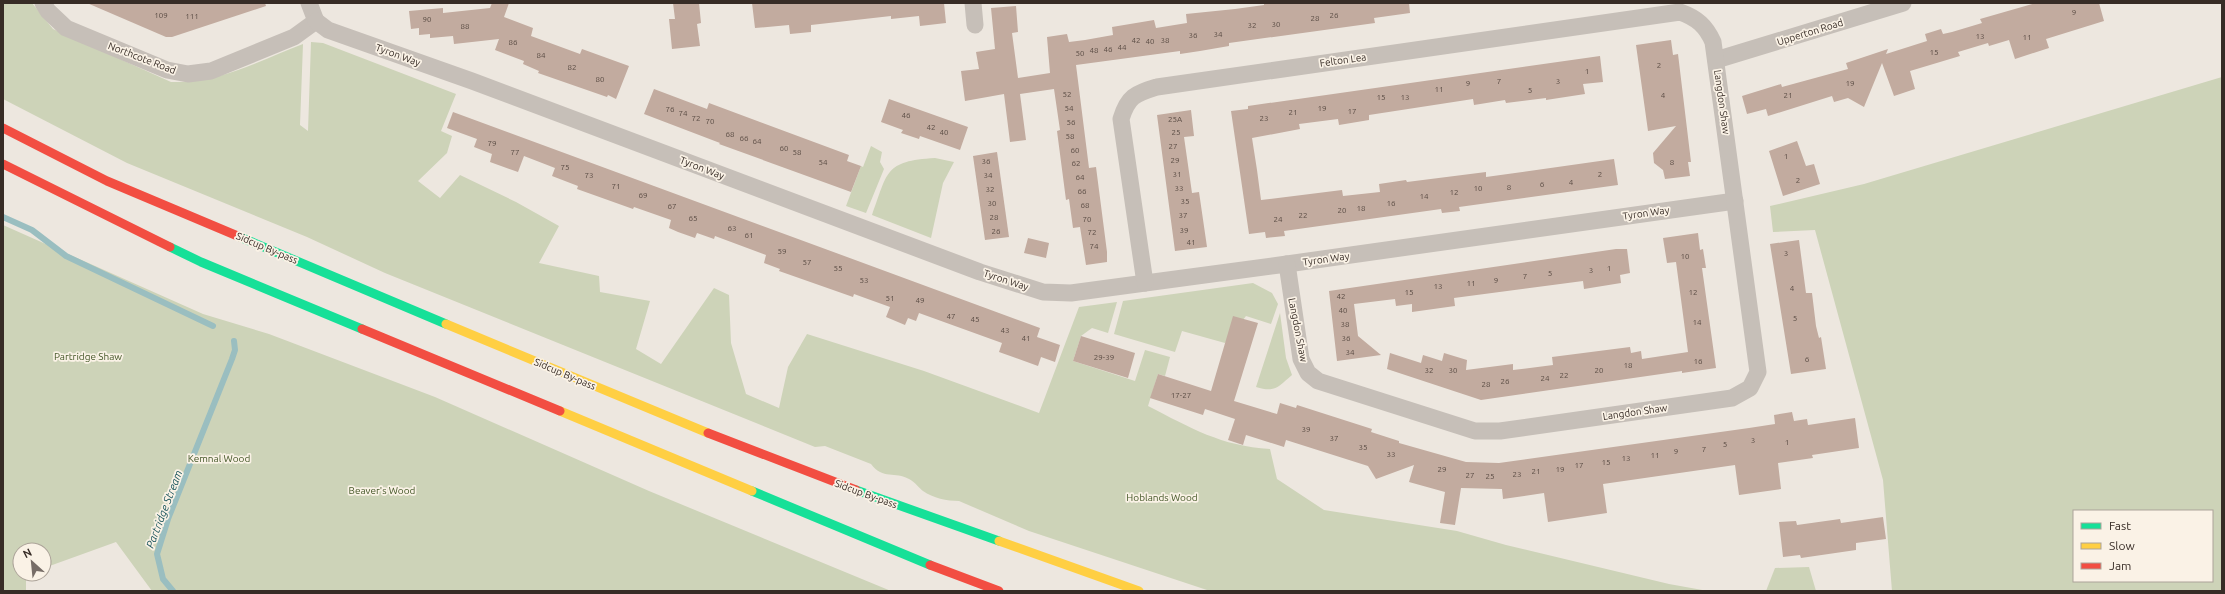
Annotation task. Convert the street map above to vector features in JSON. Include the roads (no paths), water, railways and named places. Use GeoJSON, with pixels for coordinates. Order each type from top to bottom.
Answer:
{"type":"FeatureCollection","features":[{"type":"Feature","properties":{"kind":"highway","name":"Sidcup By-pass"},"geometry":{"type":"LineString","coordinates":[[3,128],[107,181],[673,419],[812,474],[1139,591]]}},
{"type":"Feature","properties":{"kind":"highway"},"geometry":{"type":"LineString","coordinates":[[3,164],[201,262],[923,562],[999,591]]}},
{"type":"Feature","properties":{"kind":"street","name":"Northcote Road"},"geometry":{"type":"LineString","coordinates":[[43,3],[48,11],[66,28],[167,70],[188,74],[211,71],[294,37],[316,21]]}},
{"type":"Feature","properties":{"kind":"street"},"geometry":{"type":"LineString","coordinates":[[309,3],[316,21]]}},
{"type":"Feature","properties":{"kind":"street"},"geometry":{"type":"LineString","coordinates":[[973,3],[975,25]]}},
{"type":"Feature","properties":{"kind":"street","name":"Upperton Road"},"geometry":{"type":"LineString","coordinates":[[1716,60],[1903,3]]}},
{"type":"Feature","properties":{"kind":"street","name":"Felton Lea"},"geometry":{"type":"LineString","coordinates":[[1145,283],[1121,119],[1125,104],[1136,93],[1157,87],[1680,12],[1694,17],[1707,29],[1713,42],[1716,60]]}},
{"type":"Feature","properties":{"kind":"street","name":"Tyron Way"},"geometry":{"type":"LineString","coordinates":[[316,21],[328,30],[472,81],[932,255],[1043,292],[1071,293],[1735,201]]}},
{"type":"Feature","properties":{"kind":"street","name":"Langdon Shaw"},"geometry":{"type":"LineString","coordinates":[[1287,264],[1301,359],[1308,373],[1318,381],[1475,431],[1500,431],[1732,398],[1750,388],[1758,372],[1716,60]]}},
{"type":"Feature","properties":{"kind":"waterway","name":"Partridge Stream"},"geometry":{"type":"LineString","coordinates":[[3,217],[32,230],[66,256],[213,326]]}},
{"type":"Feature","properties":{"kind":"waterway","name":"Partridge Stream"},"geometry":{"type":"LineString","coordinates":[[173,591],[163,579],[157,554],[168,519],[232,359],[235,350],[234,341]]}},
{"type":"Feature","properties":{"kind":"park label","name":"Partridge Shaw"},"geometry":{"type":"Point","coordinates":[88,356]}},
{"type":"Feature","properties":{"kind":"park label","name":"Kemnal Wood"},"geometry":{"type":"Point","coordinates":[219,458]}},
{"type":"Feature","properties":{"kind":"park label","name":"Beaver's Wood"},"geometry":{"type":"Point","coordinates":[382,490]}},
{"type":"Feature","properties":{"kind":"park label","name":"Hoblands Wood"},"geometry":{"type":"Point","coordinates":[1162,497]}}]}
